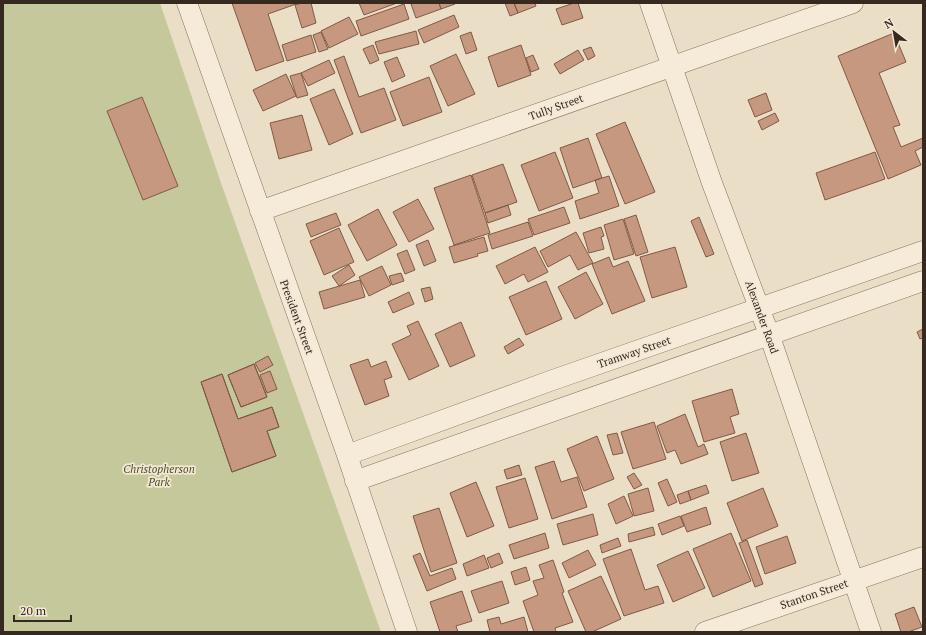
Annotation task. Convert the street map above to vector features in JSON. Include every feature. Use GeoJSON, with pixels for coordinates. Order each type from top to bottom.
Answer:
{"type":"FeatureCollection","features":[{"type":"Feature","properties":{"kind":"street","name":"President Street"},"geometry":{"type":"LineString","coordinates":[[186,3],[408,632]]}},
{"type":"Feature","properties":{"kind":"street","name":"Alexander Road"},"geometry":{"type":"LineString","coordinates":[[650,3],[712,183],[769,334],[871,632]]}},
{"type":"Feature","properties":{"kind":"street","name":"Tully Street"},"geometry":{"type":"LineString","coordinates":[[260,211],[853,3]]}},
{"type":"Feature","properties":{"kind":"street","name":"Tramway Street"},"geometry":{"type":"LineString","coordinates":[[346,455],[550,381],[923,251]]}},
{"type":"Feature","properties":{"kind":"street"},"geometry":{"type":"LineString","coordinates":[[355,481],[923,281]]}},
{"type":"Feature","properties":{"kind":"street"},"geometry":{"type":"LineString","coordinates":[[550,381],[559,408]]}},
{"type":"Feature","properties":{"kind":"street","name":"Stanton Street"},"geometry":{"type":"LineString","coordinates":[[705,632],[923,557]]}},
{"type":"Feature","properties":{"kind":"green space","name":"Christopherson Park"},"geometry":{"type":"Polygon","coordinates":[[[3,3],[160,3],[221,183],[381,632],[3,632],[3,3]]]}},
{"type":"Feature","properties":{"kind":"building"},"geometry":{"type":"Polygon","coordinates":[[[232,3],[299,3],[268,14],[284,61],[256,71],[232,3]]]}},
{"type":"Feature","properties":{"kind":"building"},"geometry":{"type":"Polygon","coordinates":[[[311,3],[316,23],[302,28],[295,5],[311,3]]]}},
{"type":"Feature","properties":{"kind":"building"},"geometry":{"type":"Polygon","coordinates":[[[359,3],[397,3],[364,15],[359,3]]]}},
{"type":"Feature","properties":{"kind":"building"},"geometry":{"type":"Polygon","coordinates":[[[439,3],[441,9],[416,18],[411,4],[439,3]]]}},
{"type":"Feature","properties":{"kind":"building"},"geometry":{"type":"Polygon","coordinates":[[[439,3],[455,3],[455,4],[441,9],[439,3]]]}},
{"type":"Feature","properties":{"kind":"building"},"geometry":{"type":"Polygon","coordinates":[[[505,3],[514,3],[518,13],[510,16],[505,3]]]}},
{"type":"Feature","properties":{"kind":"building"},"geometry":{"type":"Polygon","coordinates":[[[514,3],[535,3],[536,6],[518,13],[514,3]]]}},
{"type":"Feature","properties":{"kind":"building"},"geometry":{"type":"Polygon","coordinates":[[[578,3],[583,18],[562,25],[556,9],[578,3]]]}},
{"type":"Feature","properties":{"kind":"building"},"geometry":{"type":"Polygon","coordinates":[[[404,4],[409,19],[361,36],[356,21],[404,4]]]}},
{"type":"Feature","properties":{"kind":"building"},"geometry":{"type":"Polygon","coordinates":[[[454,15],[459,27],[424,43],[418,30],[454,15]]]}},
{"type":"Feature","properties":{"kind":"building"},"geometry":{"type":"Polygon","coordinates":[[[349,17],[358,34],[329,48],[321,31],[349,17]]]}},
{"type":"Feature","properties":{"kind":"building"},"geometry":{"type":"Polygon","coordinates":[[[416,31],[419,44],[379,54],[375,42],[416,31]]]}},
{"type":"Feature","properties":{"kind":"building"},"geometry":{"type":"Polygon","coordinates":[[[321,32],[328,49],[319,52],[313,35],[321,32]]]}},
{"type":"Feature","properties":{"kind":"building"},"geometry":{"type":"Polygon","coordinates":[[[471,32],[477,50],[466,54],[460,36],[471,32]]]}},
{"type":"Feature","properties":{"kind":"building"},"geometry":{"type":"Polygon","coordinates":[[[894,33],[906,62],[879,73],[900,125],[893,127],[901,147],[923,138],[923,147],[915,151],[921,165],[888,179],[838,56],[894,33]]]}},
{"type":"Feature","properties":{"kind":"building"},"geometry":{"type":"Polygon","coordinates":[[[311,35],[316,52],[287,61],[282,45],[311,35]]]}},
{"type":"Feature","properties":{"kind":"building"},"geometry":{"type":"Polygon","coordinates":[[[373,45],[379,60],[370,64],[363,49],[373,45]]]}},
{"type":"Feature","properties":{"kind":"building"},"geometry":{"type":"Polygon","coordinates":[[[521,45],[531,75],[498,87],[488,57],[521,45]]]}},
{"type":"Feature","properties":{"kind":"building"},"geometry":{"type":"Polygon","coordinates":[[[591,47],[595,56],[588,60],[583,50],[591,47]]]}},
{"type":"Feature","properties":{"kind":"building"},"geometry":{"type":"Polygon","coordinates":[[[578,50],[584,60],[560,74],[554,64],[578,50]]]}},
{"type":"Feature","properties":{"kind":"building"},"geometry":{"type":"Polygon","coordinates":[[[456,54],[475,94],[448,106],[430,66],[456,54]]]}},
{"type":"Feature","properties":{"kind":"building"},"geometry":{"type":"Polygon","coordinates":[[[533,55],[539,69],[531,72],[526,58],[533,55]]]}},
{"type":"Feature","properties":{"kind":"building"},"geometry":{"type":"Polygon","coordinates":[[[344,56],[359,97],[384,88],[396,120],[361,133],[334,60],[344,56]]]}},
{"type":"Feature","properties":{"kind":"building"},"geometry":{"type":"Polygon","coordinates":[[[397,57],[405,76],[392,82],[384,62],[397,57]]]}},
{"type":"Feature","properties":{"kind":"building"},"geometry":{"type":"Polygon","coordinates":[[[329,60],[335,73],[308,86],[301,73],[329,60]]]}},
{"type":"Feature","properties":{"kind":"building"},"geometry":{"type":"Polygon","coordinates":[[[301,73],[308,95],[297,98],[290,76],[301,73]]]}},
{"type":"Feature","properties":{"kind":"building"},"geometry":{"type":"Polygon","coordinates":[[[286,74],[296,96],[263,111],[253,90],[286,74]]]}},
{"type":"Feature","properties":{"kind":"building"},"geometry":{"type":"Polygon","coordinates":[[[429,77],[442,112],[403,126],[390,92],[429,77]]]}},
{"type":"Feature","properties":{"kind":"building"},"geometry":{"type":"Polygon","coordinates":[[[334,89],[353,134],[329,145],[310,99],[334,89]]]}},
{"type":"Feature","properties":{"kind":"building"},"geometry":{"type":"Polygon","coordinates":[[[766,93],[772,110],[755,117],[748,100],[766,93]]]}},
{"type":"Feature","properties":{"kind":"building"},"geometry":{"type":"Polygon","coordinates":[[[142,97],[178,186],[143,200],[107,111],[142,97]]]}},
{"type":"Feature","properties":{"kind":"building"},"geometry":{"type":"Polygon","coordinates":[[[775,113],[779,121],[762,130],[758,121],[775,113]]]}},
{"type":"Feature","properties":{"kind":"building"},"geometry":{"type":"Polygon","coordinates":[[[302,115],[312,150],[279,159],[270,123],[302,115]]]}},
{"type":"Feature","properties":{"kind":"building"},"geometry":{"type":"Polygon","coordinates":[[[625,122],[655,192],[625,204],[596,134],[625,122]]]}},
{"type":"Feature","properties":{"kind":"building"},"geometry":{"type":"Polygon","coordinates":[[[588,138],[602,178],[573,188],[560,148],[588,138]]]}},
{"type":"Feature","properties":{"kind":"building"},"geometry":{"type":"Polygon","coordinates":[[[555,152],[573,198],[539,211],[521,165],[555,152]]]}},
{"type":"Feature","properties":{"kind":"building"},"geometry":{"type":"Polygon","coordinates":[[[875,152],[885,179],[825,200],[816,173],[875,152]]]}},
{"type":"Feature","properties":{"kind":"building"},"geometry":{"type":"Polygon","coordinates":[[[503,164],[517,202],[485,213],[472,175],[503,164]]]}},
{"type":"Feature","properties":{"kind":"building"},"geometry":{"type":"Polygon","coordinates":[[[471,175],[490,233],[454,245],[434,188],[471,175]]]}},
{"type":"Feature","properties":{"kind":"building"},"geometry":{"type":"Polygon","coordinates":[[[609,176],[619,206],[580,219],[575,201],[599,193],[595,180],[609,176]]]}},
{"type":"Feature","properties":{"kind":"building"},"geometry":{"type":"Polygon","coordinates":[[[418,199],[434,229],[409,242],[393,212],[418,199]]]}},
{"type":"Feature","properties":{"kind":"building"},"geometry":{"type":"Polygon","coordinates":[[[508,205],[511,215],[488,223],[485,213],[508,205]]]}},
{"type":"Feature","properties":{"kind":"building"},"geometry":{"type":"Polygon","coordinates":[[[564,207],[570,223],[534,235],[528,219],[564,207]]]}},
{"type":"Feature","properties":{"kind":"building"},"geometry":{"type":"Polygon","coordinates":[[[378,209],[397,245],[367,261],[348,225],[378,209]]]}},
{"type":"Feature","properties":{"kind":"building"},"geometry":{"type":"Polygon","coordinates":[[[336,213],[341,225],[311,237],[306,224],[336,213]]]}},
{"type":"Feature","properties":{"kind":"building"},"geometry":{"type":"Polygon","coordinates":[[[636,215],[648,252],[636,256],[624,219],[636,215]]]}},
{"type":"Feature","properties":{"kind":"building"},"geometry":{"type":"Polygon","coordinates":[[[699,217],[714,254],[706,257],[691,221],[699,217]]]}},
{"type":"Feature","properties":{"kind":"building"},"geometry":{"type":"Polygon","coordinates":[[[623,219],[634,254],[614,260],[604,225],[623,219]]]}},
{"type":"Feature","properties":{"kind":"building"},"geometry":{"type":"Polygon","coordinates":[[[528,222],[533,236],[492,249],[488,235],[528,222]]]}},
{"type":"Feature","properties":{"kind":"building"},"geometry":{"type":"Polygon","coordinates":[[[601,227],[604,236],[601,237],[604,249],[589,253],[583,233],[601,227]]]}},
{"type":"Feature","properties":{"kind":"building"},"geometry":{"type":"Polygon","coordinates":[[[339,228],[354,262],[324,275],[310,241],[339,228]]]}},
{"type":"Feature","properties":{"kind":"building"},"geometry":{"type":"Polygon","coordinates":[[[576,232],[593,263],[578,270],[570,255],[548,267],[540,251],[576,232]]]}},
{"type":"Feature","properties":{"kind":"building"},"geometry":{"type":"Polygon","coordinates":[[[484,237],[488,251],[477,254],[478,256],[454,263],[449,247],[484,237]]]}},
{"type":"Feature","properties":{"kind":"building"},"geometry":{"type":"Polygon","coordinates":[[[428,240],[436,261],[424,266],[416,245],[428,240]]]}},
{"type":"Feature","properties":{"kind":"building"},"geometry":{"type":"Polygon","coordinates":[[[535,247],[548,272],[528,282],[524,274],[505,284],[496,266],[535,247]]]}},
{"type":"Feature","properties":{"kind":"building"},"geometry":{"type":"Polygon","coordinates":[[[675,247],[687,287],[652,298],[640,257],[675,247]]]}},
{"type":"Feature","properties":{"kind":"building"},"geometry":{"type":"Polygon","coordinates":[[[407,250],[415,270],[405,274],[397,254],[407,250]]]}},
{"type":"Feature","properties":{"kind":"building"},"geometry":{"type":"Polygon","coordinates":[[[609,257],[613,267],[628,261],[645,301],[612,314],[592,264],[609,257]]]}},
{"type":"Feature","properties":{"kind":"building"},"geometry":{"type":"Polygon","coordinates":[[[349,265],[355,275],[339,286],[332,276],[349,265]]]}},
{"type":"Feature","properties":{"kind":"building"},"geometry":{"type":"Polygon","coordinates":[[[382,266],[391,285],[369,296],[359,277],[382,266]]]}},
{"type":"Feature","properties":{"kind":"building"},"geometry":{"type":"Polygon","coordinates":[[[586,272],[603,304],[575,319],[558,287],[586,272]]]}},
{"type":"Feature","properties":{"kind":"building"},"geometry":{"type":"Polygon","coordinates":[[[401,273],[404,281],[392,285],[389,276],[401,273]]]}},
{"type":"Feature","properties":{"kind":"building"},"geometry":{"type":"Polygon","coordinates":[[[360,280],[365,297],[324,309],[319,292],[360,280]]]}},
{"type":"Feature","properties":{"kind":"building"},"geometry":{"type":"Polygon","coordinates":[[[546,281],[562,319],[526,335],[509,297],[546,281]]]}},
{"type":"Feature","properties":{"kind":"building"},"geometry":{"type":"Polygon","coordinates":[[[430,287],[433,299],[425,302],[421,289],[430,287]]]}},
{"type":"Feature","properties":{"kind":"building"},"geometry":{"type":"Polygon","coordinates":[[[409,292],[414,304],[393,313],[388,302],[409,292]]]}},
{"type":"Feature","properties":{"kind":"building"},"geometry":{"type":"Polygon","coordinates":[[[418,321],[439,366],[409,380],[392,344],[411,335],[407,326],[418,321]]]}},
{"type":"Feature","properties":{"kind":"building"},"geometry":{"type":"Polygon","coordinates":[[[461,322],[475,356],[450,367],[435,334],[461,322]]]}},
{"type":"Feature","properties":{"kind":"building"},"geometry":{"type":"Polygon","coordinates":[[[923,329],[923,338],[920,339],[917,332],[923,329]]]}},
{"type":"Feature","properties":{"kind":"building"},"geometry":{"type":"Polygon","coordinates":[[[519,338],[524,345],[508,354],[504,347],[519,338]]]}},
{"type":"Feature","properties":{"kind":"building"},"geometry":{"type":"Polygon","coordinates":[[[268,356],[273,365],[260,372],[255,363],[268,356]]]}},
{"type":"Feature","properties":{"kind":"building"},"geometry":{"type":"Polygon","coordinates":[[[368,359],[371,367],[386,361],[392,377],[384,380],[389,396],[365,405],[350,365],[368,359]]]}},
{"type":"Feature","properties":{"kind":"building"},"geometry":{"type":"Polygon","coordinates":[[[254,364],[267,397],[241,407],[228,375],[254,364]]]}},
{"type":"Feature","properties":{"kind":"building"},"geometry":{"type":"Polygon","coordinates":[[[254,364],[267,397],[241,407],[228,375],[254,364]]]}},
{"type":"Feature","properties":{"kind":"building"},"geometry":{"type":"Polygon","coordinates":[[[270,371],[277,389],[267,393],[260,375],[270,371]]]}},
{"type":"Feature","properties":{"kind":"building"},"geometry":{"type":"Polygon","coordinates":[[[222,374],[238,419],[272,407],[279,427],[267,431],[276,456],[232,472],[201,382],[222,374]]]}},
{"type":"Feature","properties":{"kind":"building"},"geometry":{"type":"Polygon","coordinates":[[[222,374],[238,419],[272,407],[279,427],[267,431],[276,456],[232,472],[201,382],[222,374]]]}},
{"type":"Feature","properties":{"kind":"building"},"geometry":{"type":"Polygon","coordinates":[[[732,389],[739,414],[730,417],[735,433],[704,442],[692,401],[732,389]]]}},
{"type":"Feature","properties":{"kind":"building"},"geometry":{"type":"Polygon","coordinates":[[[685,414],[698,447],[704,444],[708,454],[681,464],[675,450],[667,453],[657,426],[685,414]]]}},
{"type":"Feature","properties":{"kind":"building"},"geometry":{"type":"Polygon","coordinates":[[[654,422],[666,459],[633,469],[621,432],[654,422]]]}},
{"type":"Feature","properties":{"kind":"building"},"geometry":{"type":"Polygon","coordinates":[[[617,433],[623,453],[613,455],[607,435],[617,433]]]}},
{"type":"Feature","properties":{"kind":"building"},"geometry":{"type":"Polygon","coordinates":[[[746,433],[759,473],[732,481],[720,442],[746,433]]]}},
{"type":"Feature","properties":{"kind":"building"},"geometry":{"type":"Polygon","coordinates":[[[597,436],[614,479],[584,491],[567,449],[597,436]]]}},
{"type":"Feature","properties":{"kind":"building"},"geometry":{"type":"Polygon","coordinates":[[[554,461],[561,482],[577,477],[587,507],[552,519],[535,467],[554,461]]]}},
{"type":"Feature","properties":{"kind":"building"},"geometry":{"type":"Polygon","coordinates":[[[519,465],[522,475],[507,479],[504,470],[519,465]]]}},
{"type":"Feature","properties":{"kind":"building"},"geometry":{"type":"Polygon","coordinates":[[[634,473],[642,485],[634,489],[627,477],[634,473]]]}},
{"type":"Feature","properties":{"kind":"building"},"geometry":{"type":"Polygon","coordinates":[[[525,478],[538,519],[509,528],[496,487],[525,478]]]}},
{"type":"Feature","properties":{"kind":"building"},"geometry":{"type":"Polygon","coordinates":[[[667,479],[677,502],[668,506],[658,483],[667,479]]]}},
{"type":"Feature","properties":{"kind":"building"},"geometry":{"type":"Polygon","coordinates":[[[476,482],[494,526],[467,537],[450,493],[476,482]]]}},
{"type":"Feature","properties":{"kind":"building"},"geometry":{"type":"Polygon","coordinates":[[[706,485],[709,493],[691,500],[688,491],[706,485]]]}},
{"type":"Feature","properties":{"kind":"building"},"geometry":{"type":"Polygon","coordinates":[[[648,488],[654,511],[634,516],[628,494],[648,488]]]}},
{"type":"Feature","properties":{"kind":"building"},"geometry":{"type":"Polygon","coordinates":[[[763,488],[778,526],[742,541],[727,503],[763,488]]]}},
{"type":"Feature","properties":{"kind":"building"},"geometry":{"type":"Polygon","coordinates":[[[688,491],[691,500],[680,504],[677,495],[688,491]]]}},
{"type":"Feature","properties":{"kind":"building"},"geometry":{"type":"Polygon","coordinates":[[[624,496],[633,516],[616,524],[608,504],[624,496]]]}},
{"type":"Feature","properties":{"kind":"building"},"geometry":{"type":"Polygon","coordinates":[[[706,507],[711,524],[687,532],[681,516],[706,507]]]}},
{"type":"Feature","properties":{"kind":"building"},"geometry":{"type":"Polygon","coordinates":[[[439,508],[457,563],[431,572],[413,516],[439,508]]]}},
{"type":"Feature","properties":{"kind":"building"},"geometry":{"type":"Polygon","coordinates":[[[593,514],[598,535],[563,545],[557,524],[593,514]]]}},
{"type":"Feature","properties":{"kind":"building"},"geometry":{"type":"Polygon","coordinates":[[[680,516],[684,526],[662,535],[658,524],[680,516]]]}},
{"type":"Feature","properties":{"kind":"building"},"geometry":{"type":"Polygon","coordinates":[[[653,527],[655,535],[629,542],[628,534],[653,527]]]}},
{"type":"Feature","properties":{"kind":"building"},"geometry":{"type":"Polygon","coordinates":[[[545,533],[549,548],[514,559],[509,545],[545,533]]]}},
{"type":"Feature","properties":{"kind":"building"},"geometry":{"type":"Polygon","coordinates":[[[731,533],[751,581],[713,597],[693,549],[731,533]]]}},
{"type":"Feature","properties":{"kind":"building"},"geometry":{"type":"Polygon","coordinates":[[[787,536],[796,563],[765,574],[756,547],[787,536]]]}},
{"type":"Feature","properties":{"kind":"building"},"geometry":{"type":"Polygon","coordinates":[[[618,538],[621,546],[602,553],[600,545],[618,538]]]}},
{"type":"Feature","properties":{"kind":"building"},"geometry":{"type":"Polygon","coordinates":[[[747,540],[763,584],[755,587],[739,543],[747,540]]]}},
{"type":"Feature","properties":{"kind":"building"},"geometry":{"type":"Polygon","coordinates":[[[631,549],[645,590],[658,586],[664,603],[624,616],[603,559],[631,549]]]}},
{"type":"Feature","properties":{"kind":"building"},"geometry":{"type":"Polygon","coordinates":[[[588,550],[596,565],[569,578],[562,563],[588,550]]]}},
{"type":"Feature","properties":{"kind":"building"},"geometry":{"type":"Polygon","coordinates":[[[688,551],[705,588],[673,602],[657,565],[688,551]]]}},
{"type":"Feature","properties":{"kind":"building"},"geometry":{"type":"Polygon","coordinates":[[[420,553],[430,576],[452,568],[456,579],[427,591],[413,556],[420,553]]]}},
{"type":"Feature","properties":{"kind":"building"},"geometry":{"type":"Polygon","coordinates":[[[499,553],[503,563],[491,568],[487,558],[499,553]]]}},
{"type":"Feature","properties":{"kind":"building"},"geometry":{"type":"Polygon","coordinates":[[[484,555],[489,568],[467,576],[463,564],[484,555]]]}},
{"type":"Feature","properties":{"kind":"building"},"geometry":{"type":"Polygon","coordinates":[[[553,560],[564,592],[562,593],[573,622],[555,628],[556,632],[534,632],[523,601],[538,595],[533,581],[544,578],[539,565],[553,560]]]}},
{"type":"Feature","properties":{"kind":"building"},"geometry":{"type":"Polygon","coordinates":[[[526,567],[530,580],[515,585],[511,572],[526,567]]]}},
{"type":"Feature","properties":{"kind":"building"},"geometry":{"type":"Polygon","coordinates":[[[601,576],[621,619],[592,632],[586,632],[568,591],[601,576]]]}},
{"type":"Feature","properties":{"kind":"building"},"geometry":{"type":"Polygon","coordinates":[[[502,581],[509,603],[479,613],[471,591],[502,581]]]}},
{"type":"Feature","properties":{"kind":"building"},"geometry":{"type":"Polygon","coordinates":[[[462,591],[472,621],[456,626],[458,632],[440,632],[430,602],[462,591]]]}},
{"type":"Feature","properties":{"kind":"building"},"geometry":{"type":"Polygon","coordinates":[[[914,607],[922,627],[908,632],[901,632],[895,614],[914,607]]]}},
{"type":"Feature","properties":{"kind":"building"},"geometry":{"type":"Polygon","coordinates":[[[499,617],[501,624],[524,617],[528,632],[490,632],[487,620],[499,617]]]}}]}
